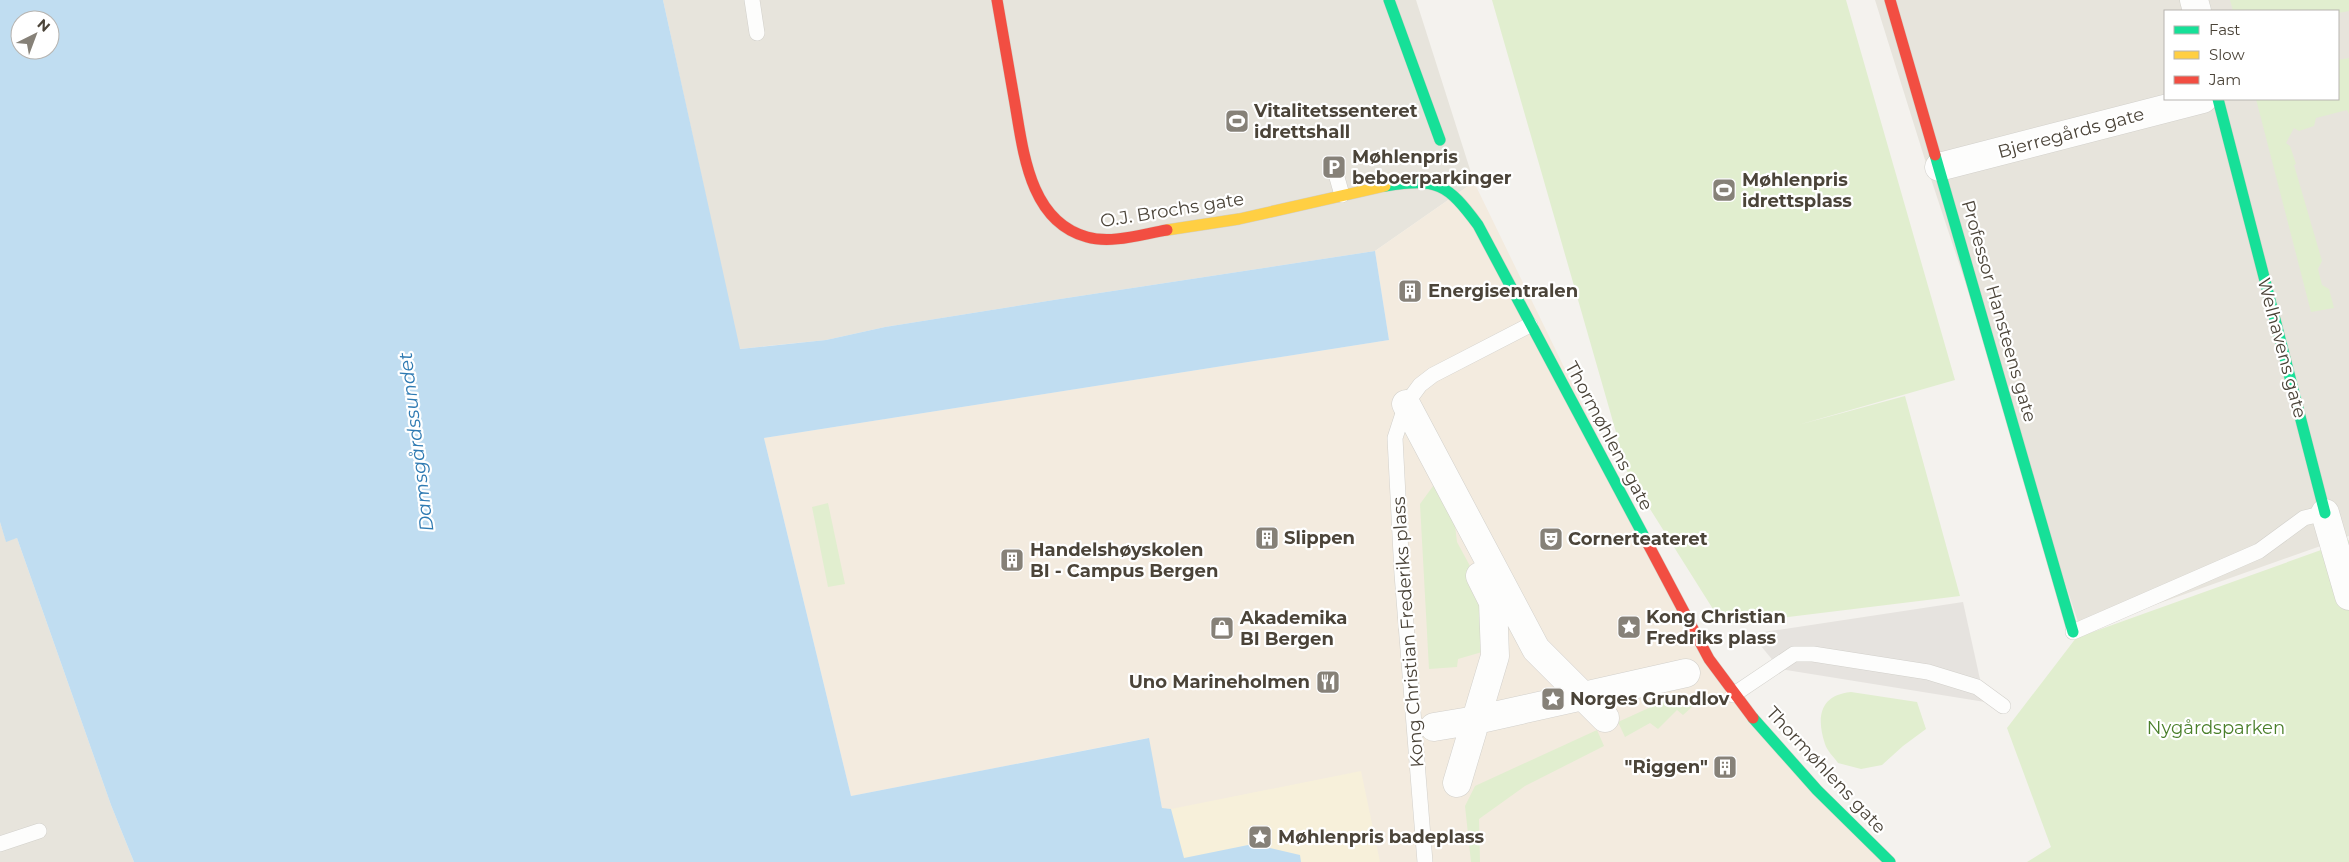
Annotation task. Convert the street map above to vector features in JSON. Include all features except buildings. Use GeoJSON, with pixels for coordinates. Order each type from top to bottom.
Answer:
{"type":"FeatureCollection","features":[{"type":"Feature","properties":{"kind":"main road","name":"O.J. Brochs gate"},"geometry":{"type":"LineString","coordinates":[[996,0],[1026,165],[1035,190],[1047,210],[1072,234],[1089,239],[1106,240],[1239,219],[1342,195],[1410,182],[1426,182],[1437,185]]}},
{"type":"Feature","properties":{"kind":"main road"},"geometry":{"type":"LineString","coordinates":[[1388,0],[1440,140]]}},
{"type":"Feature","properties":{"kind":"main road","name":"Professor Hansteens gate"},"geometry":{"type":"LineString","coordinates":[[1890,0],[2073,632]]}},
{"type":"Feature","properties":{"kind":"main road","name":"Welhavens gate"},"geometry":{"type":"LineString","coordinates":[[2218,100],[2325,513]]}},
{"type":"Feature","properties":{"kind":"main road","name":"Thormøhlens gate"},"geometry":{"type":"LineString","coordinates":[[1437,185],[1459,199],[1478,225],[1709,659],[1733,695],[1831,806],[1890,862]]}},
{"type":"Feature","properties":{"kind":"street","name":"Bjerregårds gate"},"geometry":{"type":"LineString","coordinates":[[1939,167],[2199,100]]}},
{"type":"Feature","properties":{"kind":"street"},"geometry":{"type":"LineString","coordinates":[[1406,404],[1536,649],[1606,718]]}},
{"type":"Feature","properties":{"kind":"street","name":"Welhavens gate"},"geometry":{"type":"LineString","coordinates":[[2325,513],[2349,596]]}},
{"type":"Feature","properties":{"kind":"street"},"geometry":{"type":"LineString","coordinates":[[1457,783],[1495,656],[1493,602],[1462,542],[1464,514]]}},
{"type":"Feature","properties":{"kind":"street","name":"Kong Christian Frederiks plass"},"geometry":{"type":"LineString","coordinates":[[1434,727],[1476,720],[1686,673]]}},
{"type":"Feature","properties":{"kind":"lane"},"geometry":{"type":"LineString","coordinates":[[752,0],[757,33]]}},
{"type":"Feature","properties":{"kind":"lane"},"geometry":{"type":"LineString","coordinates":[[1334,167],[1342,195]]}},
{"type":"Feature","properties":{"kind":"lane","name":"Kong Christian Frederiks plass"},"geometry":{"type":"LineString","coordinates":[[1425,862],[1402,574],[1395,438],[1406,404],[1420,385],[1434,375],[1530,325]]}},
{"type":"Feature","properties":{"kind":"lane"},"geometry":{"type":"LineString","coordinates":[[2073,632],[2259,552],[2304,518],[2325,513]]}},
{"type":"Feature","properties":{"kind":"lane"},"geometry":{"type":"LineString","coordinates":[[1733,695],[1794,654],[1813,654],[1928,672],[1977,687],[2003,706]]}},
{"type":"Feature","properties":{"kind":"lane"},"geometry":{"type":"LineString","coordinates":[[0,844],[40,831]]}},
{"type":"Feature","properties":{"kind":"shaded area"},"geometry":{"type":"Polygon","coordinates":[[[663,0],[1416,0],[1474,182],[1375,251],[885,327],[826,340],[739,349],[663,0]]]}},
{"type":"Feature","properties":{"kind":"shaded area"},"geometry":{"type":"Polygon","coordinates":[[[1875,0],[2349,0],[2349,536],[2081,631],[1931,179],[1875,0]]]}},
{"type":"Feature","properties":{"kind":"shaded area"},"geometry":{"type":"Polygon","coordinates":[[[1474,182],[1702,651],[1885,862],[1301,862],[1162,808],[1148,738],[851,796],[764,438],[1389,340],[1375,251],[1474,182]]]}},
{"type":"Feature","properties":{"kind":"shaded area"},"geometry":{"type":"Polygon","coordinates":[[[0,522],[6,541],[17,538],[111,805],[134,862],[0,862],[0,522]]]}},
{"type":"Feature","properties":{"kind":"shaded area"},"geometry":{"type":"Polygon","coordinates":[[[1963,602],[1985,702],[1780,669],[1751,634],[1963,602]]]}},
{"type":"Feature","properties":{"kind":"green space","name":"Møhlenpris idrettsplass"},"geometry":{"type":"Polygon","coordinates":[[[1492,0],[1846,0],[1955,380],[1798,425],[1905,396],[1960,596],[1723,625],[1628,474],[1492,0]]]}},
{"type":"Feature","properties":{"kind":"green space"},"geometry":{"type":"Polygon","coordinates":[[[2230,0],[2349,0],[2349,11],[2339,13],[2339,10],[2233,10],[2230,0]]]}},
{"type":"Feature","properties":{"kind":"green space"},"geometry":{"type":"Polygon","coordinates":[[[2349,58],[2349,114],[2347,110],[2316,118],[2314,126],[2299,131],[2294,128],[2286,143],[2290,146],[2296,164],[2294,165],[2322,261],[2318,269],[2322,285],[2329,289],[2334,308],[2311,312],[2256,100],[2339,100],[2339,60],[2349,58]]]}},
{"type":"Feature","properties":{"kind":"green space"},"geometry":{"type":"Polygon","coordinates":[[[1436,482],[1454,517],[1457,542],[1484,592],[1489,650],[1458,659],[1457,667],[1429,669],[1420,504],[1436,482]]]}},
{"type":"Feature","properties":{"kind":"green space"},"geometry":{"type":"Polygon","coordinates":[[[828,503],[845,584],[828,587],[812,507],[828,503]]]}},
{"type":"Feature","properties":{"kind":"green space","name":"Nygårdsparken"},"geometry":{"type":"Polygon","coordinates":[[[2349,540],[2349,862],[2027,862],[2051,847],[2007,728],[2076,638],[2349,540]]]}},
{"type":"Feature","properties":{"kind":"green space"},"geometry":{"type":"Polygon","coordinates":[[[1851,692],[1917,702],[1926,729],[1882,765],[1861,769],[1838,763],[1825,744],[1822,734],[1821,716],[1827,703],[1833,698],[1851,692]]]}},
{"type":"Feature","properties":{"kind":"green space"},"geometry":{"type":"Polygon","coordinates":[[[1675,696],[1693,706],[1683,715],[1677,710],[1658,729],[1650,723],[1625,737],[1618,722],[1675,696]]]}},
{"type":"Feature","properties":{"kind":"green space"},"geometry":{"type":"Polygon","coordinates":[[[1597,730],[1604,746],[1525,786],[1479,819],[1480,862],[1471,862],[1465,806],[1475,786],[1597,730]]]}},
{"type":"Feature","properties":{"kind":"sand","name":"Møhlenpris badeplass"},"geometry":{"type":"Polygon","coordinates":[[[1361,771],[1380,862],[1150,862],[1162,808],[1171,809],[1361,771]]]}},
{"type":"Feature","properties":{"kind":"water","name":"Damsgårdssundet"},"geometry":{"type":"Polygon","coordinates":[[[0,0],[663,0],[740,349],[826,340],[885,327],[1375,251],[1389,340],[764,438],[851,796],[1149,738],[1162,808],[1171,809],[1184,858],[1253,844],[1300,855],[1301,862],[134,862],[111,805],[17,538],[6,542],[0,522],[0,0]]]}},
{"type":"Feature","properties":{"kind":"traffic: fast"},"geometry":{"type":"LineString","coordinates":[[1389,0],[1440,140]]}},
{"type":"Feature","properties":{"kind":"traffic: fast"},"geometry":{"type":"LineString","coordinates":[[2218,100],[2325,513]]}},
{"type":"Feature","properties":{"kind":"traffic: fast"},"geometry":{"type":"LineString","coordinates":[[1935,155],[2073,632]]}},
{"type":"Feature","properties":{"kind":"traffic: fast"},"geometry":{"type":"LineString","coordinates":[[1385,186],[1417,183],[1439,187],[1449,192],[1458,200],[1478,225],[1648,544]]}},
{"type":"Feature","properties":{"kind":"traffic: fast"},"geometry":{"type":"LineString","coordinates":[[1753,718],[1817,790],[1890,862]]}},
{"type":"Feature","properties":{"kind":"traffic: slow"},"geometry":{"type":"LineString","coordinates":[[1167,230],[1239,219],[1385,186]]}},
{"type":"Feature","properties":{"kind":"traffic: jam"},"geometry":{"type":"LineString","coordinates":[[997,0],[1025,160],[1040,199],[1052,216],[1067,228],[1087,237],[1097,239],[1127,238],[1167,230]]}},
{"type":"Feature","properties":{"kind":"traffic: jam"},"geometry":{"type":"LineString","coordinates":[[1890,0],[1935,155]]}},
{"type":"Feature","properties":{"kind":"traffic: jam"},"geometry":{"type":"LineString","coordinates":[[1648,544],[1709,659],[1753,718]]}},
{"type":"Feature","properties":{"kind":"place","name":"Vitalitetssenteret idrettshall"},"geometry":{"type":"Point","coordinates":[1237,121]}},
{"type":"Feature","properties":{"kind":"place","name":"Møhlenpris beboerparkinger"},"geometry":{"type":"Point","coordinates":[1334,167]}},
{"type":"Feature","properties":{"kind":"place","name":"Møhlenpris idrettsplass"},"geometry":{"type":"Point","coordinates":[1724,190]}},
{"type":"Feature","properties":{"kind":"place","name":"Energisentralen"},"geometry":{"type":"Point","coordinates":[1410,291]}},
{"type":"Feature","properties":{"kind":"place","name":"Slippen"},"geometry":{"type":"Point","coordinates":[1267,538]}},
{"type":"Feature","properties":{"kind":"place","name":"Cornerteateret"},"geometry":{"type":"Point","coordinates":[1551,539]}},
{"type":"Feature","properties":{"kind":"place","name":"Handelshøyskolen BI - Campus Bergen"},"geometry":{"type":"Point","coordinates":[1012,560]}},
{"type":"Feature","properties":{"kind":"place","name":"Kong Christian Fredriks plass"},"geometry":{"type":"Point","coordinates":[1629,627]}},
{"type":"Feature","properties":{"kind":"place","name":"Akademika BI Bergen"},"geometry":{"type":"Point","coordinates":[1222,628]}},
{"type":"Feature","properties":{"kind":"place","name":"Uno Marineholmen"},"geometry":{"type":"Point","coordinates":[1328,682]}},
{"type":"Feature","properties":{"kind":"place","name":"Norges Grundlov"},"geometry":{"type":"Point","coordinates":[1553,699]}},
{"type":"Feature","properties":{"kind":"place","name":"\"Riggen\""},"geometry":{"type":"Point","coordinates":[1725,767]}},
{"type":"Feature","properties":{"kind":"place","name":"Møhlenpris badeplass"},"geometry":{"type":"Point","coordinates":[1260,837]}}]}
